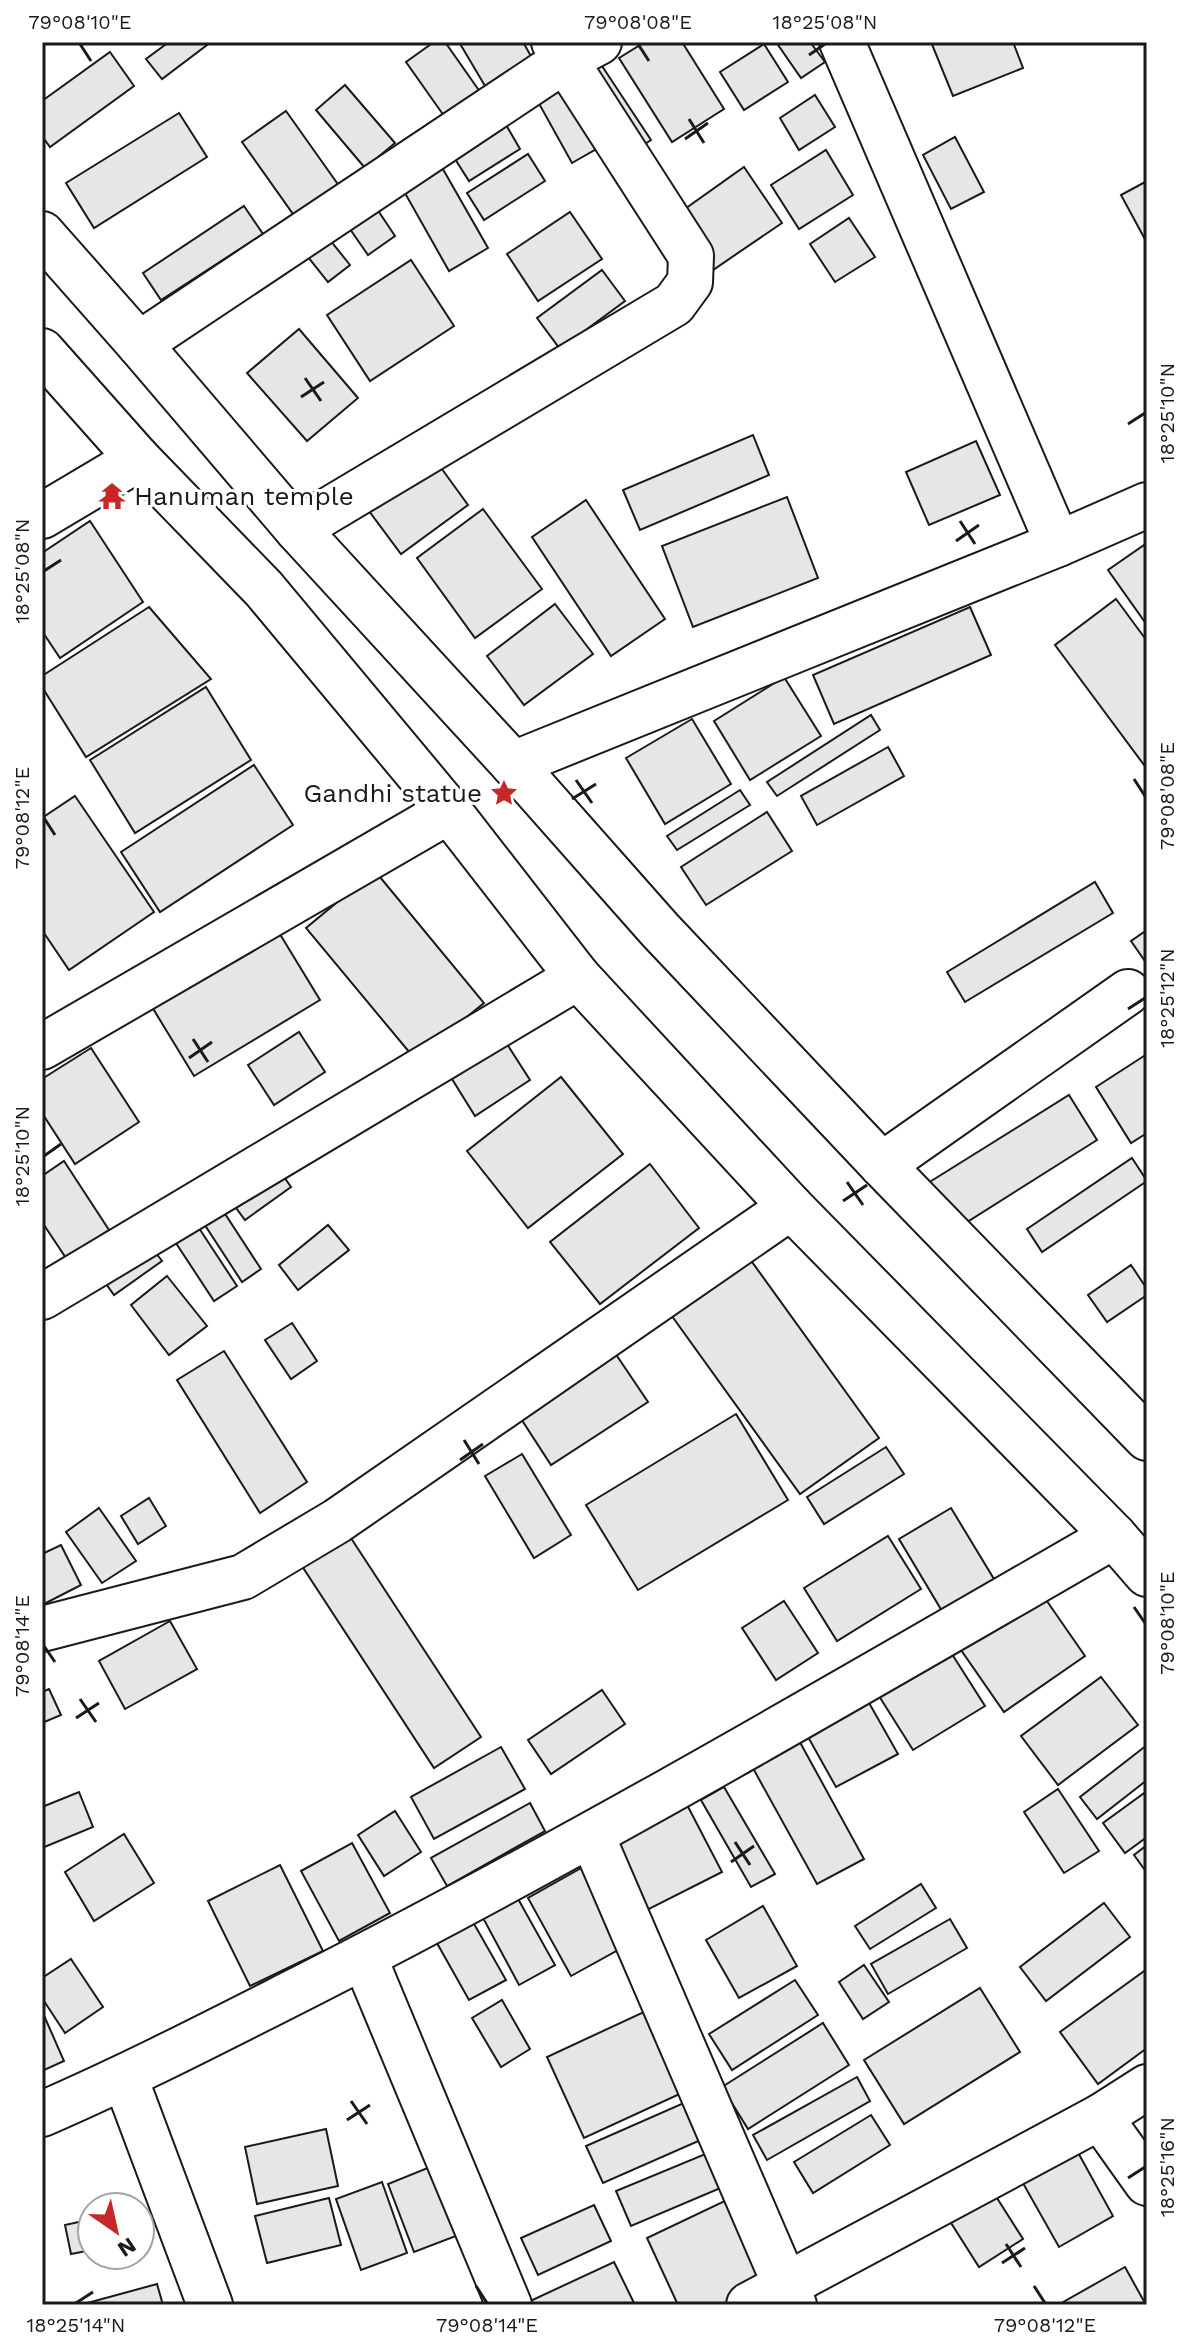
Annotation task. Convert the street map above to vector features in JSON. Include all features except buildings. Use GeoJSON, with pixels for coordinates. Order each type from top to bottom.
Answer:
{"type":"FeatureCollection","features":[{"type":"Feature","properties":{"kind":"street"},"geometry":{"type":"LineString","coordinates":[[842,42],[1058,544]]}},
{"type":"Feature","properties":{"kind":"street"},"geometry":{"type":"LineString","coordinates":[[139,344],[573,48],[691,256],[690,282],[674,304],[297,529]]}},
{"type":"Feature","properties":{"kind":"street"},"geometry":{"type":"LineString","coordinates":[[42,234],[297,529],[513,764],[660,930],[1147,1438]]}},
{"type":"Feature","properties":{"kind":"street"},"geometry":{"type":"LineString","coordinates":[[42,351],[138,459],[264,589],[449,811],[578,977],[791,1207],[1114,1536],[1147,1574]]}},
{"type":"Feature","properties":{"kind":"street"},"geometry":{"type":"LineString","coordinates":[[42,516],[138,459]]}},
{"type":"Feature","properties":{"kind":"street"},"geometry":{"type":"LineString","coordinates":[[513,764],[1058,544],[1147,505]]}},
{"type":"Feature","properties":{"kind":"street"},"geometry":{"type":"LineString","coordinates":[[48,1032],[449,811]]}},
{"type":"Feature","properties":{"kind":"street"},"geometry":{"type":"LineString","coordinates":[[42,1297],[578,977]]}},
{"type":"Feature","properties":{"kind":"street"},"geometry":{"type":"LineString","coordinates":[[882,1165],[1128,992]]}},
{"type":"Feature","properties":{"kind":"street"},"geometry":{"type":"LineString","coordinates":[[42,1629],[243,1577],[337,1521],[791,1207]]}},
{"type":"Feature","properties":{"kind":"street"},"geometry":{"type":"LineString","coordinates":[[42,2114],[125,2078],[364,1957],[592,1836],[1114,1536]]}},
{"type":"Feature","properties":{"kind":"street"},"geometry":{"type":"LineString","coordinates":[[592,1836],[791,2294]]}},
{"type":"Feature","properties":{"kind":"street"},"geometry":{"type":"LineString","coordinates":[[364,1957],[509,2305]]}},
{"type":"Feature","properties":{"kind":"street"},"geometry":{"type":"LineString","coordinates":[[125,2078],[210,2305]]}},
{"type":"Feature","properties":{"kind":"street"},"geometry":{"type":"LineString","coordinates":[[749,2305],[791,2294],[1147,2087]]}},
{"type":"Feature","properties":{"kind":"street"},"geometry":{"type":"LineString","coordinates":[[1100,2117],[1147,2183]]}},
{"type":"Feature","properties":{"kind":"place","name":"Hanuman temple"},"geometry":{"type":"Point","coordinates":[112,496]}},
{"type":"Feature","properties":{"kind":"place","name":"Gandhi statue"},"geometry":{"type":"Point","coordinates":[504,793]}}]}
